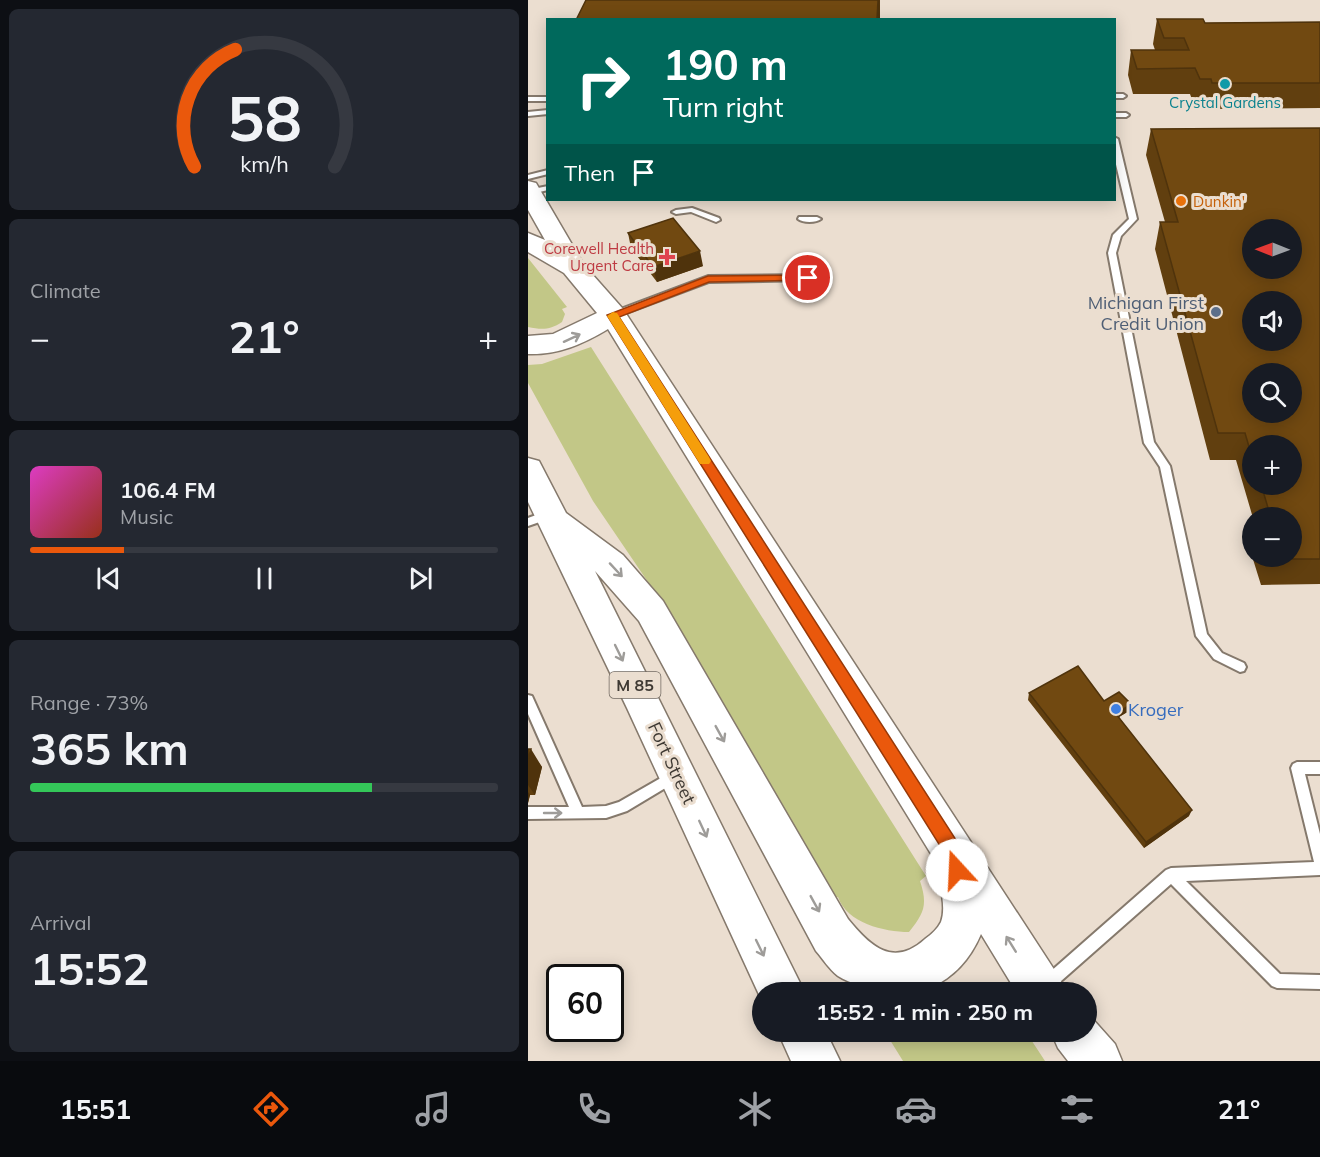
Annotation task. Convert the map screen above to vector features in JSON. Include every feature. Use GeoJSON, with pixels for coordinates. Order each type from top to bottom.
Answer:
{"type":"FeatureCollection","features":[{"type":"Feature","properties":{"kind":"main road"},"geometry":{"type":"LineString","coordinates":[[534,186],[573,267],[613,315],[1036,982]]}},
{"type":"Feature","properties":{"kind":"main road"},"geometry":{"type":"LineString","coordinates":[[528,241],[573,267]]}},
{"type":"Feature","properties":{"kind":"main road"},"geometry":{"type":"LineString","coordinates":[[528,345],[544,346],[565,341],[613,315]]}},
{"type":"Feature","properties":{"kind":"main road","name":"Fort Street"},"geometry":{"type":"LineString","coordinates":[[528,469],[544,519],[678,775],[777,982]]}},
{"type":"Feature","properties":{"kind":"main road"},"geometry":{"type":"LineString","coordinates":[[544,519],[611,564],[651,611],[832,935],[854,961],[882,972],[905,974],[926,965],[945,951],[962,928],[963,891],[951,849]]}},
{"type":"Feature","properties":{"kind":"main road"},"geometry":{"type":"LineString","coordinates":[[806,1042],[816,1061]]}},
{"type":"Feature","properties":{"kind":"main road"},"geometry":{"type":"LineString","coordinates":[[1082,1042],[1098,1061]]}},
{"type":"Feature","properties":{"kind":"lane"},"geometry":{"type":"LineString","coordinates":[[528,99],[546,99]]}},
{"type":"Feature","properties":{"kind":"lane"},"geometry":{"type":"LineString","coordinates":[[539,99],[546,109]]}},
{"type":"Feature","properties":{"kind":"lane"},"geometry":{"type":"LineString","coordinates":[[528,114],[546,112]]}},
{"type":"Feature","properties":{"kind":"lane"},"geometry":{"type":"LineString","coordinates":[[1116,115],[1126,114]]}},
{"type":"Feature","properties":{"kind":"lane"},"geometry":{"type":"LineString","coordinates":[[1116,147],[1133,219],[1117,235],[1112,253],[1149,443],[1165,466],[1202,636],[1218,656],[1240,667]]}},
{"type":"Feature","properties":{"kind":"lane"},"geometry":{"type":"LineString","coordinates":[[534,186],[546,174]]}},
{"type":"Feature","properties":{"kind":"lane"},"geometry":{"type":"LineString","coordinates":[[676,212],[692,210],[716,220]]}},
{"type":"Feature","properties":{"kind":"lane"},"geometry":{"type":"LineString","coordinates":[[802,219],[817,219]]}},
{"type":"Feature","properties":{"kind":"lane"},"geometry":{"type":"LineString","coordinates":[[613,315],[708,279],[808,278]]}},
{"type":"Feature","properties":{"kind":"lane"},"geometry":{"type":"LineString","coordinates":[[528,700],[578,813]]}},
{"type":"Feature","properties":{"kind":"lane"},"geometry":{"type":"LineString","coordinates":[[1320,768],[1297,768],[1320,861]]}},
{"type":"Feature","properties":{"kind":"lane"},"geometry":{"type":"LineString","coordinates":[[528,813],[606,812],[622,807],[678,775]]}},
{"type":"Feature","properties":{"kind":"lane"},"geometry":{"type":"LineString","coordinates":[[1053,982],[1171,876],[1320,868]]}},
{"type":"Feature","properties":{"kind":"lane"},"geometry":{"type":"LineString","coordinates":[[1171,876],[1277,981],[1320,982]]}},
{"type":"Feature","properties":{"kind":"green space"},"geometry":{"type":"Polygon","coordinates":[[[528,258],[567,307],[562,309],[565,314],[562,322],[554,327],[542,329],[528,327],[528,258]]]}},
{"type":"Feature","properties":{"kind":"green space"},"geometry":{"type":"Polygon","coordinates":[[[591,347],[926,876],[920,881],[924,896],[923,908],[909,932],[878,928],[858,920],[849,913],[838,897],[829,900],[669,613],[593,501],[528,383],[528,365],[542,364],[591,347]]]}},
{"type":"Feature","properties":{"kind":"green space"},"geometry":{"type":"Polygon","coordinates":[[[891,1042],[1033,1042],[1045,1061],[903,1061],[891,1042]]]}},
{"type":"Feature","properties":{"kind":"building"},"geometry":{"type":"Polygon","coordinates":[[[586,0],[878,0],[877,18],[577,18],[586,0]]]}},
{"type":"Feature","properties":{"kind":"building"},"geometry":{"type":"Polygon","coordinates":[[[1157,19],[1203,19],[1205,23],[1320,22],[1320,83],[1212,83],[1211,79],[1200,79],[1195,68],[1137,69],[1131,50],[1189,50],[1184,38],[1164,38],[1157,19]]]}},
{"type":"Feature","properties":{"kind":"building"},"geometry":{"type":"Polygon","coordinates":[[[1320,128],[1320,559],[1302,559],[1302,507],[1268,507],[1264,495],[1302,495],[1302,435],[1218,433],[1160,222],[1178,222],[1151,129],[1320,128]]]}},
{"type":"Feature","properties":{"kind":"building"},"geometry":{"type":"Polygon","coordinates":[[[673,218],[700,251],[653,267],[628,233],[673,218]]]}},
{"type":"Feature","properties":{"kind":"building"},"geometry":{"type":"Polygon","coordinates":[[[1078,666],[1104,701],[1119,692],[1131,704],[1116,714],[1192,810],[1146,842],[1029,693],[1078,666]]]}},
{"type":"Feature","properties":{"kind":"slow traffic"},"geometry":{"type":"LineString","coordinates":[[613,316],[705,461]]}},
{"type":"Feature","properties":{"kind":"place","name":"Crystal Gardens"},"geometry":{"type":"Point","coordinates":[1225,84]}},
{"type":"Feature","properties":{"kind":"place","name":"Dunkin'"},"geometry":{"type":"Point","coordinates":[1181,201]}},
{"type":"Feature","properties":{"kind":"place","name":"Corewell Health Urgent Care"},"geometry":{"type":"Point","coordinates":[667,257]}},
{"type":"Feature","properties":{"kind":"place","name":"Michigan First Credit Union"},"geometry":{"type":"Point","coordinates":[1216,312]}},
{"type":"Feature","properties":{"kind":"place","name":"Kroger"},"geometry":{"type":"Point","coordinates":[1116,709]}},
{"type":"Feature","properties":{"kind":"route"},"geometry":{"type":"LineString","coordinates":[[808,278],[708,279],[613,315],[951,849],[957,870]]}}]}
